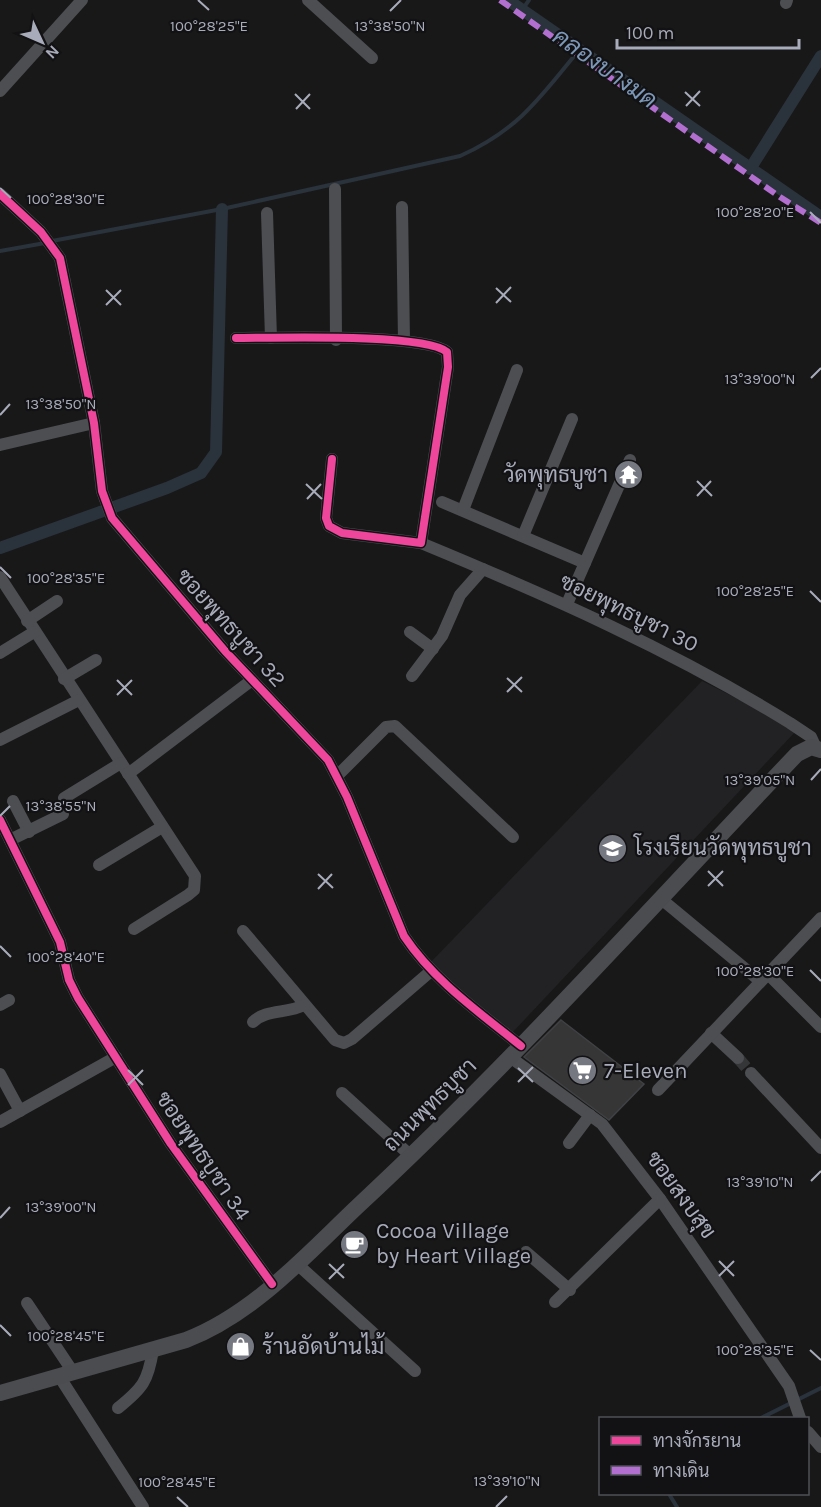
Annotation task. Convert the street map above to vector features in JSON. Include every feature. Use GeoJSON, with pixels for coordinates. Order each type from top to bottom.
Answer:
{"type":"FeatureCollection","features":[{"type":"Feature","properties":{"kind":"main road","name":"ถนนพุทธบูชา"},"geometry":{"type":"LineString","coordinates":[[0,1394],[153,1350],[212,1330],[241,1311],[411,1156],[516,1051],[797,754],[816,745]]}},
{"type":"Feature","properties":{"kind":"street"},"geometry":{"type":"LineString","coordinates":[[0,91],[82,0]]}},
{"type":"Feature","properties":{"kind":"street"},"geometry":{"type":"LineString","coordinates":[[308,0],[372,58]]}},
{"type":"Feature","properties":{"kind":"street"},"geometry":{"type":"LineString","coordinates":[[335,189],[336,340]]}},
{"type":"Feature","properties":{"kind":"street","name":"ซอยพุทธบูชา 32"},"geometry":{"type":"LineString","coordinates":[[0,194],[41,232],[55,249],[63,268],[94,423],[106,503],[112,518],[252,680],[328,760],[337,776],[404,936],[430,971],[516,1051]]}},
{"type":"Feature","properties":{"kind":"street"},"geometry":{"type":"LineString","coordinates":[[402,207],[404,341]]}},
{"type":"Feature","properties":{"kind":"street"},"geometry":{"type":"LineString","coordinates":[[267,213],[271,338]]}},
{"type":"Feature","properties":{"kind":"street"},"geometry":{"type":"LineString","coordinates":[[236,338],[404,341],[434,345],[447,352],[448,367],[421,543]]}},
{"type":"Feature","properties":{"kind":"street"},"geometry":{"type":"LineString","coordinates":[[463,510],[517,370]]}},
{"type":"Feature","properties":{"kind":"street"},"geometry":{"type":"LineString","coordinates":[[523,536],[572,419]]}},
{"type":"Feature","properties":{"kind":"street"},"geometry":{"type":"LineString","coordinates":[[0,446],[94,423]]}},
{"type":"Feature","properties":{"kind":"street","name":"ซอยพุทธบูชา 30"},"geometry":{"type":"LineString","coordinates":[[332,459],[326,518],[329,526],[342,533],[421,543],[567,604],[634,635],[754,700],[816,745]]}},
{"type":"Feature","properties":{"kind":"street"},"geometry":{"type":"LineString","coordinates":[[567,604],[630,460]]}},
{"type":"Feature","properties":{"kind":"street"},"geometry":{"type":"LineString","coordinates":[[442,502],[585,563]]}},
{"type":"Feature","properties":{"kind":"street"},"geometry":{"type":"LineString","coordinates":[[412,676],[442,636],[460,596],[483,569]]}},
{"type":"Feature","properties":{"kind":"street"},"geometry":{"type":"LineString","coordinates":[[0,577],[64,679],[195,876],[196,884],[188,895],[134,929]]}},
{"type":"Feature","properties":{"kind":"street"},"geometry":{"type":"LineString","coordinates":[[27,621],[57,602]]}},
{"type":"Feature","properties":{"kind":"street"},"geometry":{"type":"LineString","coordinates":[[0,652],[34,632]]}},
{"type":"Feature","properties":{"kind":"street"},"geometry":{"type":"LineString","coordinates":[[410,632],[433,649]]}},
{"type":"Feature","properties":{"kind":"street"},"geometry":{"type":"LineString","coordinates":[[64,679],[96,660]]}},
{"type":"Feature","properties":{"kind":"street"},"geometry":{"type":"LineString","coordinates":[[64,798],[125,769],[252,680]]}},
{"type":"Feature","properties":{"kind":"street"},"geometry":{"type":"LineString","coordinates":[[0,740],[79,700]]}},
{"type":"Feature","properties":{"kind":"street"},"geometry":{"type":"LineString","coordinates":[[337,776],[386,728],[395,726],[513,837]]}},
{"type":"Feature","properties":{"kind":"street"},"geometry":{"type":"LineString","coordinates":[[13,801],[29,831]]}},
{"type":"Feature","properties":{"kind":"street"},"geometry":{"type":"LineString","coordinates":[[10,840],[63,814]]}},
{"type":"Feature","properties":{"kind":"street","name":"ซอยพุทธบูชา 34"},"geometry":{"type":"LineString","coordinates":[[0,820],[60,942],[69,981],[171,1144],[272,1284]]}},
{"type":"Feature","properties":{"kind":"street"},"geometry":{"type":"LineString","coordinates":[[99,865],[162,827]]}},
{"type":"Feature","properties":{"kind":"street"},"geometry":{"type":"LineString","coordinates":[[660,898],[764,977],[821,1027]]}},
{"type":"Feature","properties":{"kind":"street"},"geometry":{"type":"LineString","coordinates":[[658,1090],[821,918]]}},
{"type":"Feature","properties":{"kind":"street"},"geometry":{"type":"LineString","coordinates":[[243,931],[335,1040],[344,1043],[352,1039],[430,971]]}},
{"type":"Feature","properties":{"kind":"street"},"geometry":{"type":"LineString","coordinates":[[253,1022],[260,1015],[291,1012],[304,1005]]}},
{"type":"Feature","properties":{"kind":"street"},"geometry":{"type":"LineString","coordinates":[[711,1033],[738,1058]]}},
{"type":"Feature","properties":{"kind":"street","name":"ซอยสงบสุข"},"geometry":{"type":"LineString","coordinates":[[516,1051],[602,1124],[660,1199],[789,1386],[798,1415]]}},
{"type":"Feature","properties":{"kind":"street"},"geometry":{"type":"LineString","coordinates":[[0,1122],[116,1057]]}},
{"type":"Feature","properties":{"kind":"street"},"geometry":{"type":"LineString","coordinates":[[751,1073],[821,1148]]}},
{"type":"Feature","properties":{"kind":"street"},"geometry":{"type":"LineString","coordinates":[[0,1074],[20,1111]]}},
{"type":"Feature","properties":{"kind":"street"},"geometry":{"type":"LineString","coordinates":[[342,1093],[411,1156]]}},
{"type":"Feature","properties":{"kind":"street"},"geometry":{"type":"LineString","coordinates":[[569,1143],[590,1115]]}},
{"type":"Feature","properties":{"kind":"street"},"geometry":{"type":"LineString","coordinates":[[555,1302],[570,1290],[660,1199]]}},
{"type":"Feature","properties":{"kind":"street"},"geometry":{"type":"LineString","coordinates":[[526,1252],[570,1290]]}},
{"type":"Feature","properties":{"kind":"street"},"geometry":{"type":"LineString","coordinates":[[296,1263],[415,1371]]}},
{"type":"Feature","properties":{"kind":"street"},"geometry":{"type":"LineString","coordinates":[[27,1303],[142,1507]]}},
{"type":"Feature","properties":{"kind":"street"},"geometry":{"type":"LineString","coordinates":[[118,1408],[140,1390],[146,1381],[153,1350]]}},
{"type":"Feature","properties":{"kind":"street"},"geometry":{"type":"LineString","coordinates":[[809,1434],[821,1447]]}},
{"type":"Feature","properties":{"kind":"shaded area","name":"โรงเรียนวัดพุทธบูชา"},"geometry":{"type":"Polygon","coordinates":[[[702,681],[752,706],[795,732],[511,1034],[429,964],[702,681]]]}},
{"type":"Feature","properties":{"kind":"building","name":"7-Eleven"},"geometry":{"type":"Polygon","coordinates":[[[561,1020],[644,1084],[609,1120],[524,1057],[561,1020]]]}},
{"type":"Feature","properties":{"kind":"waterway","name":"คลองบางมด"},"geometry":{"type":"LineString","coordinates":[[508,0],[821,217]]}},
{"type":"Feature","properties":{"kind":"waterway"},"geometry":{"type":"LineString","coordinates":[[522,10],[529,0]]}},
{"type":"Feature","properties":{"kind":"waterway"},"geometry":{"type":"LineString","coordinates":[[52,241],[222,209],[460,156],[513,124],[540,98],[579,50]]}},
{"type":"Feature","properties":{"kind":"waterway"},"geometry":{"type":"LineString","coordinates":[[750,169],[821,56]]}},
{"type":"Feature","properties":{"kind":"waterway"},"geometry":{"type":"LineString","coordinates":[[0,548],[167,488],[201,473],[216,452],[222,209]]}},
{"type":"Feature","properties":{"kind":"waterway"},"geometry":{"type":"LineString","coordinates":[[0,251],[45,243]]}},
{"type":"Feature","properties":{"kind":"waterway"},"geometry":{"type":"LineString","coordinates":[[763,1417],[821,1388]]}},
{"type":"Feature","properties":{"kind":"waterway"},"geometry":{"type":"LineString","coordinates":[[670,1495],[677,1507]]}},
{"type":"Feature","properties":{"kind":"tunnel"},"geometry":{"type":"LineString","coordinates":[[738,1058],[751,1073]]}},
{"type":"Feature","properties":{"kind":"marked path"},"geometry":{"type":"LineString","coordinates":[[500,0],[780,197],[821,223]]}},
{"type":"Feature","properties":{"kind":"cycle path"},"geometry":{"type":"LineString","coordinates":[[0,194],[41,232],[60,258],[94,423],[102,491],[112,518],[225,651],[328,760],[347,797],[404,936],[416,952],[443,982],[521,1046]]}},
{"type":"Feature","properties":{"kind":"cycle path"},"geometry":{"type":"LineString","coordinates":[[236,338],[381,339],[433,346],[447,352],[448,367],[421,543],[342,533],[329,526],[326,518],[332,459]]}},
{"type":"Feature","properties":{"kind":"cycle path"},"geometry":{"type":"LineString","coordinates":[[0,820],[60,942],[69,980],[78,998],[171,1144],[272,1284]]}},
{"type":"Feature","properties":{"kind":"place","name":"วัดพุทธบูชา"},"geometry":{"type":"Point","coordinates":[629,475]}},
{"type":"Feature","properties":{"kind":"place","name":"โรงเรียนวัดพุทธบูชา"},"geometry":{"type":"Point","coordinates":[613,848]}},
{"type":"Feature","properties":{"kind":"place","name":"7-Eleven"},"geometry":{"type":"Point","coordinates":[583,1071]}},
{"type":"Feature","properties":{"kind":"place","name":"Cocoa Village by Heart Village"},"geometry":{"type":"Point","coordinates":[355,1244]}},
{"type":"Feature","properties":{"kind":"place","name":"ร้านอัดบ้านไม้"},"geometry":{"type":"Point","coordinates":[241,1347]}}]}
